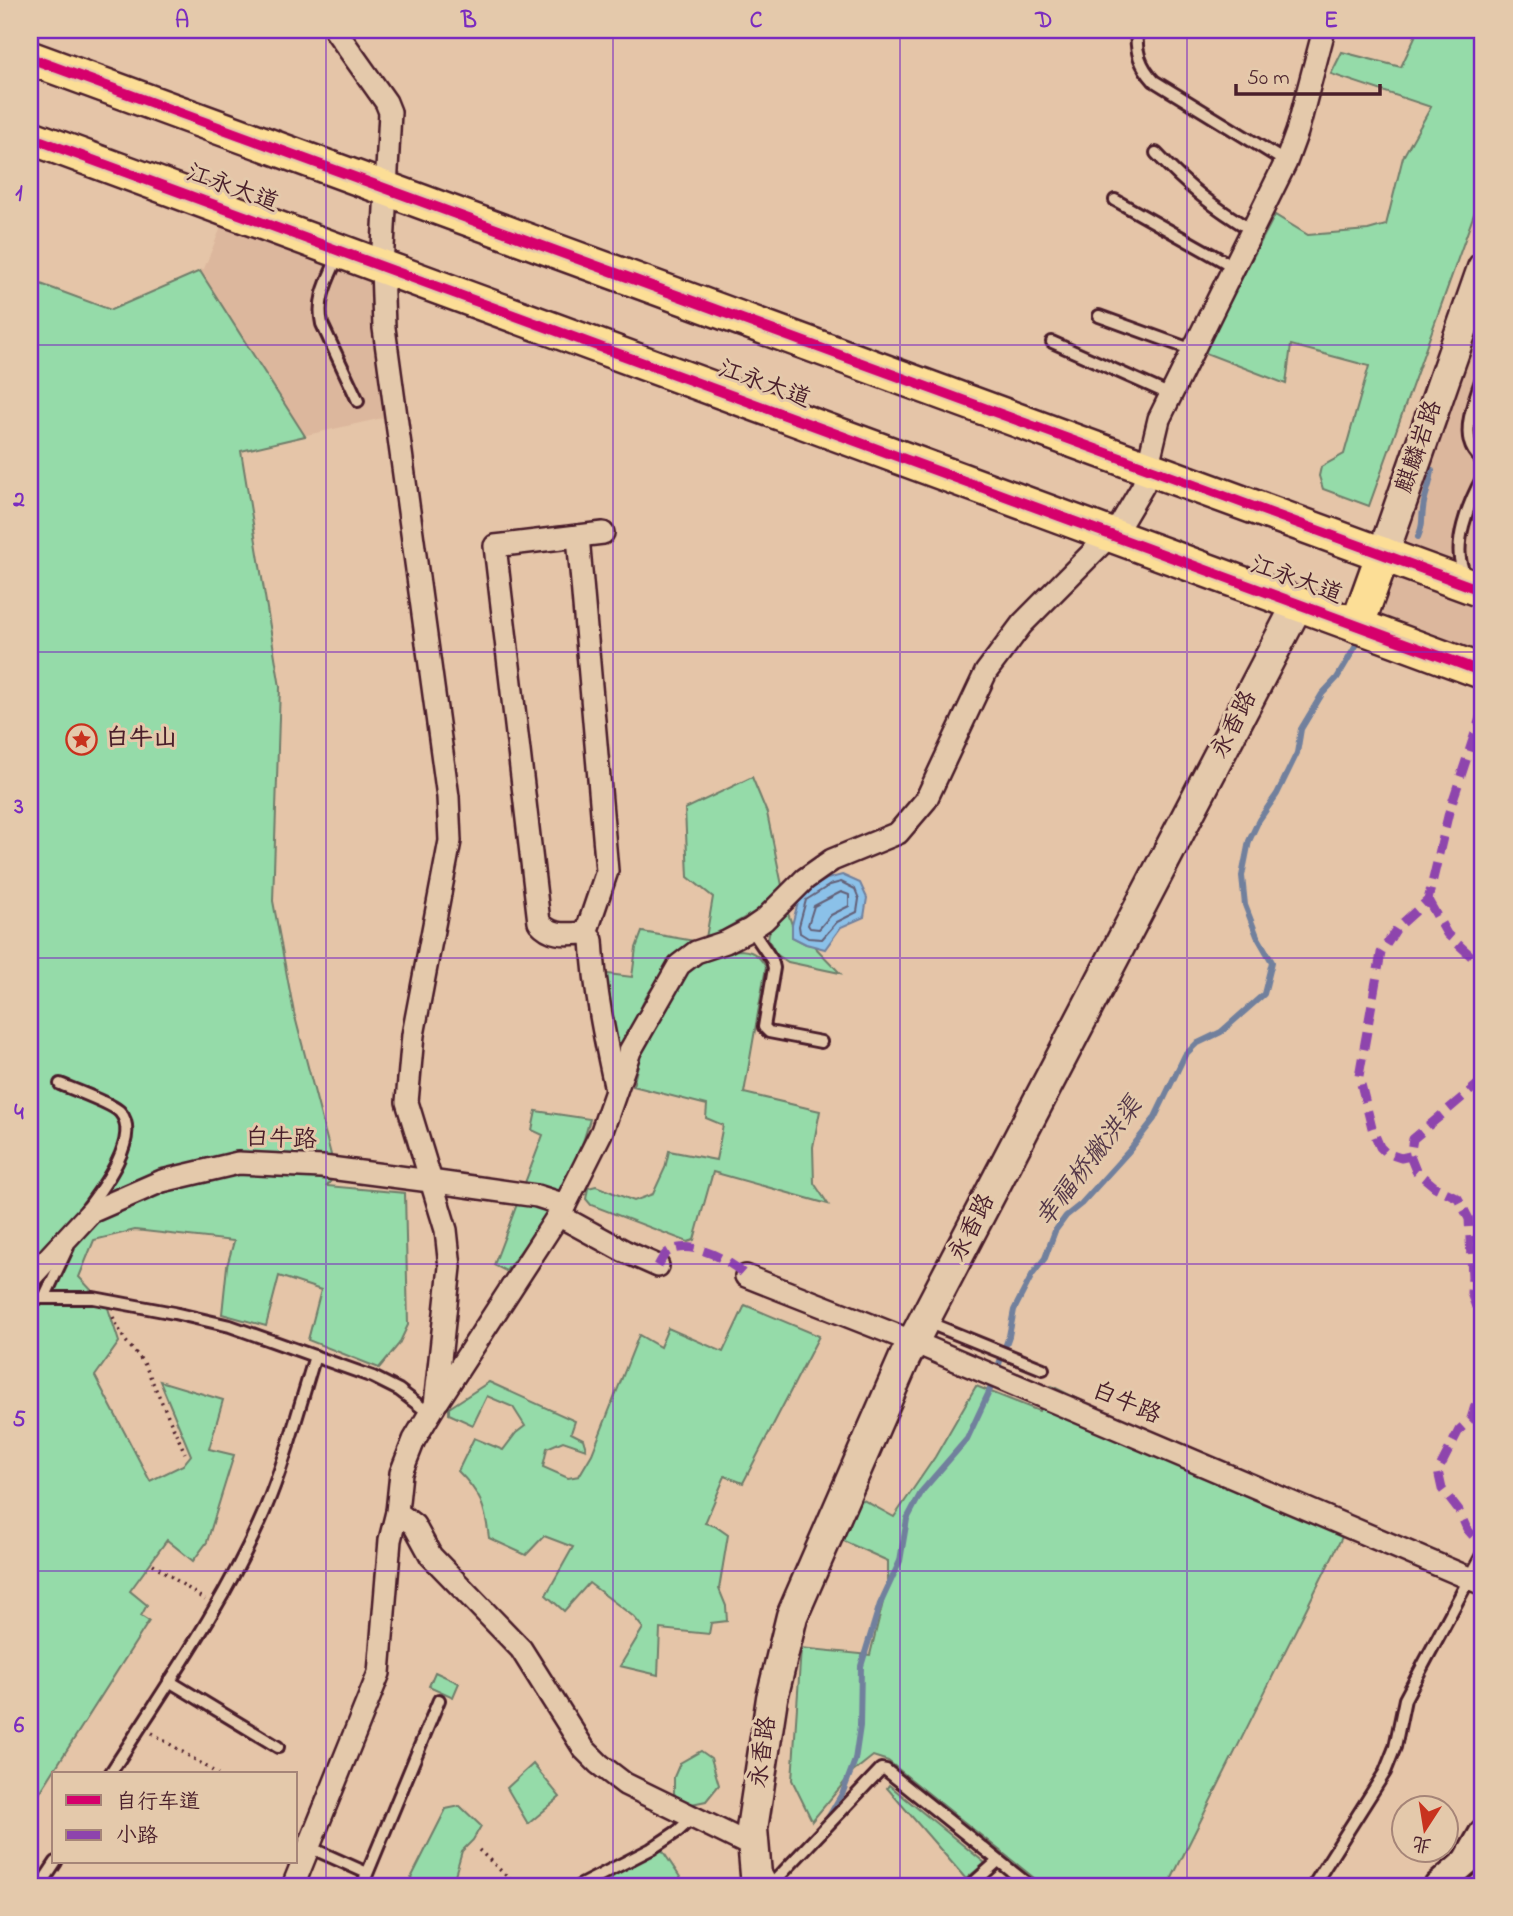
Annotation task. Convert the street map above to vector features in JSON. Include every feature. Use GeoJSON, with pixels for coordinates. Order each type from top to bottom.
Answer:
{"type":"FeatureCollection","features":[{"type":"Feature","properties":{"kind":"main road"},"geometry":{"type":"LineString","coordinates":[[30,58],[1483,590]]}},
{"type":"Feature","properties":{"kind":"main road","name":"江永大道"},"geometry":{"type":"LineString","coordinates":[[30,137],[1483,672]]}},
{"type":"Feature","properties":{"kind":"main road","name":"麒麟岩路"},"geometry":{"type":"LineString","coordinates":[[1357,626],[1483,268]]}},
{"type":"Feature","properties":{"kind":"main road","name":"永香路"},"geometry":{"type":"LineString","coordinates":[[762,1886],[756,1875],[752,1829],[772,1698],[792,1616],[919,1332],[1298,604]]}},
{"type":"Feature","properties":{"kind":"street"},"geometry":{"type":"LineString","coordinates":[[335,30],[386,102],[390,112],[383,267],[384,328],[448,797],[450,841],[413,1035],[407,1102],[446,1230],[450,1267],[435,1405]]}},
{"type":"Feature","properties":{"kind":"street"},"geometry":{"type":"LineString","coordinates":[[293,1886],[379,1673],[388,1553],[397,1512],[401,1473],[415,1440],[435,1405],[561,1210],[602,1131],[630,1051],[680,965],[696,952],[726,942],[751,929],[806,879],[832,860],[898,833],[926,800],[986,673],[1022,624],[1119,525],[1143,486],[1159,419],[1286,162],[1297,132],[1324,30]]}},
{"type":"Feature","properties":{"kind":"street"},"geometry":{"type":"LineString","coordinates":[[586,933],[554,934],[539,922],[495,546],[603,533]]}},
{"type":"Feature","properties":{"kind":"street"},"geometry":{"type":"LineString","coordinates":[[578,536],[607,870],[586,933]]}},
{"type":"Feature","properties":{"kind":"street"},"geometry":{"type":"LineString","coordinates":[[586,933],[592,940],[601,1025],[616,1092]]}},
{"type":"Feature","properties":{"kind":"street","name":"白牛路"},"geometry":{"type":"LineString","coordinates":[[30,1278],[91,1212],[162,1181],[238,1163],[322,1167],[537,1196],[624,1251],[657,1266]]}},
{"type":"Feature","properties":{"kind":"street","name":"白牛路"},"geometry":{"type":"LineString","coordinates":[[746,1276],[919,1332],[994,1377],[1477,1581]]}},
{"type":"Feature","properties":{"kind":"street"},"geometry":{"type":"LineString","coordinates":[[397,1512],[414,1525],[431,1556],[521,1649],[584,1749],[625,1784],[754,1847]]}},
{"type":"Feature","properties":{"kind":"street"},"geometry":{"type":"LineString","coordinates":[[1438,1886],[1467,1861],[1483,1833]]}},
{"type":"Feature","properties":{"kind":"lane"},"geometry":{"type":"LineString","coordinates":[[1137,30],[1138,58],[1154,81],[1286,162]]}},
{"type":"Feature","properties":{"kind":"lane"},"geometry":{"type":"LineString","coordinates":[[1156,153],[1185,184],[1217,209],[1253,231]]}},
{"type":"Feature","properties":{"kind":"lane"},"geometry":{"type":"LineString","coordinates":[[1115,200],[1234,267]]}},
{"type":"Feature","properties":{"kind":"lane"},"geometry":{"type":"LineString","coordinates":[[340,251],[320,297],[319,311],[322,324],[358,401]]}},
{"type":"Feature","properties":{"kind":"lane"},"geometry":{"type":"LineString","coordinates":[[1099,316],[1193,350]]}},
{"type":"Feature","properties":{"kind":"lane"},"geometry":{"type":"LineString","coordinates":[[1052,342],[1171,395]]}},
{"type":"Feature","properties":{"kind":"lane"},"geometry":{"type":"LineString","coordinates":[[1483,375],[1469,424],[1470,442],[1483,460]]}},
{"type":"Feature","properties":{"kind":"lane"},"geometry":{"type":"LineString","coordinates":[[1483,477],[1462,531],[1458,550],[1459,564],[1466,576],[1483,590]]}},
{"type":"Feature","properties":{"kind":"lane"},"geometry":{"type":"LineString","coordinates":[[751,929],[772,960],[774,968],[764,1027],[769,1032],[821,1042]]}},
{"type":"Feature","properties":{"kind":"lane"},"geometry":{"type":"LineString","coordinates":[[44,1298],[78,1225],[111,1177],[126,1135],[127,1123],[119,1110],[60,1084]]}},
{"type":"Feature","properties":{"kind":"lane"},"geometry":{"type":"LineString","coordinates":[[30,1298],[94,1298],[230,1326],[382,1381],[425,1410],[435,1405]]}},
{"type":"Feature","properties":{"kind":"lane"},"geometry":{"type":"LineString","coordinates":[[919,1332],[994,1349],[1043,1369]]}},
{"type":"Feature","properties":{"kind":"lane"},"geometry":{"type":"LineString","coordinates":[[111,1772],[215,1607],[263,1514],[281,1467],[316,1356]]}},
{"type":"Feature","properties":{"kind":"lane"},"geometry":{"type":"LineString","coordinates":[[1313,1886],[1385,1772],[1395,1747],[1405,1699],[1477,1581],[1483,1553]]}},
{"type":"Feature","properties":{"kind":"lane"},"geometry":{"type":"LineString","coordinates":[[169,1681],[278,1747]]}},
{"type":"Feature","properties":{"kind":"lane"},"geometry":{"type":"LineString","coordinates":[[362,1886],[439,1700]]}},
{"type":"Feature","properties":{"kind":"lane"},"geometry":{"type":"LineString","coordinates":[[769,1886],[881,1769],[886,1770],[1030,1886]]}},
{"type":"Feature","properties":{"kind":"lane"},"geometry":{"type":"LineString","coordinates":[[579,1886],[651,1849],[693,1817]]}},
{"type":"Feature","properties":{"kind":"lane"},"geometry":{"type":"LineString","coordinates":[[309,1847],[367,1873]]}},
{"type":"Feature","properties":{"kind":"lane"},"geometry":{"type":"LineString","coordinates":[[970,1886],[999,1861]]}},
{"type":"Feature","properties":{"kind":"lane"},"geometry":{"type":"LineString","coordinates":[[40,1886],[54,1864]]}},
{"type":"Feature","properties":{"kind":"path"},"geometry":{"type":"LineString","coordinates":[[113,1302],[116,1327],[144,1363],[185,1453]]}},
{"type":"Feature","properties":{"kind":"path"},"geometry":{"type":"LineString","coordinates":[[153,1564],[215,1607]]}},
{"type":"Feature","properties":{"kind":"path"},"geometry":{"type":"LineString","coordinates":[[141,1726],[215,1772]]}},
{"type":"Feature","properties":{"kind":"path"},"geometry":{"type":"LineString","coordinates":[[479,1850],[517,1886]]}},
{"type":"Feature","properties":{"kind":"shaded area"},"geometry":{"type":"Polygon","coordinates":[[[228,210],[371,263],[391,416],[241,450],[111,310],[204,269],[228,210]]]}},
{"type":"Feature","properties":{"kind":"shaded area"},"geometry":{"type":"Polygon","coordinates":[[[1483,267],[1483,672],[1357,626],[1483,267]]]}},
{"type":"Feature","properties":{"kind":"green space"},"geometry":{"type":"Polygon","coordinates":[[[1418,30],[1483,30],[1483,189],[1369,506],[1323,489],[1319,476],[1321,467],[1344,454],[1369,366],[1291,345],[1286,384],[1203,352],[1275,215],[1308,235],[1368,230],[1386,225],[1403,157],[1431,107],[1331,74],[1342,52],[1401,67],[1418,30]]]}},
{"type":"Feature","properties":{"kind":"green space"},"geometry":{"type":"Polygon","coordinates":[[[200,271],[305,436],[241,451],[280,687],[273,901],[294,1013],[336,1174],[327,1186],[405,1193],[408,1325],[399,1344],[379,1368],[308,1340],[321,1290],[279,1276],[266,1326],[222,1314],[227,1266],[234,1241],[135,1230],[94,1240],[79,1277],[108,1308],[119,1342],[95,1376],[150,1481],[183,1465],[191,1455],[160,1381],[223,1400],[209,1449],[234,1455],[207,1542],[193,1561],[167,1540],[130,1591],[147,1605],[141,1616],[149,1621],[30,1808],[30,280],[111,310],[200,271]]]}},
{"type":"Feature","properties":{"kind":"green space"},"geometry":{"type":"Polygon","coordinates":[[[752,777],[767,813],[784,895],[706,940],[669,968],[644,1001],[618,1072],[599,973],[632,977],[636,948],[642,932],[700,942],[706,938],[713,897],[688,877],[685,809],[752,777]]]}},
{"type":"Feature","properties":{"kind":"green space"},"geometry":{"type":"Polygon","coordinates":[[[788,913],[792,937],[813,945],[840,973],[788,962],[776,954],[768,939],[770,930],[776,920],[788,913]]]}},
{"type":"Feature","properties":{"kind":"green space"},"geometry":{"type":"Polygon","coordinates":[[[737,950],[754,954],[766,967],[744,1093],[820,1111],[813,1147],[814,1183],[828,1204],[713,1172],[694,1240],[688,1242],[591,1205],[586,1199],[588,1188],[596,1186],[634,1201],[653,1194],[665,1168],[669,1151],[716,1160],[723,1125],[706,1118],[707,1105],[633,1086],[643,1043],[665,1000],[691,969],[715,954],[737,950]]]}},
{"type":"Feature","properties":{"kind":"green space"},"geometry":{"type":"Polygon","coordinates":[[[536,1111],[590,1119],[575,1162],[556,1200],[506,1271],[494,1265],[543,1135],[532,1130],[536,1111]]]}},
{"type":"Feature","properties":{"kind":"green space"},"geometry":{"type":"Polygon","coordinates":[[[745,1305],[819,1336],[743,1483],[725,1476],[705,1523],[728,1535],[719,1589],[726,1606],[727,1621],[711,1623],[709,1634],[660,1629],[658,1675],[620,1666],[643,1628],[634,1617],[589,1583],[564,1611],[546,1595],[573,1547],[544,1536],[526,1555],[489,1538],[481,1501],[458,1471],[474,1438],[503,1450],[525,1426],[513,1407],[487,1396],[473,1425],[449,1414],[449,1408],[489,1382],[575,1421],[571,1433],[583,1439],[586,1449],[563,1441],[547,1448],[543,1467],[568,1478],[579,1476],[592,1454],[639,1335],[660,1347],[668,1328],[723,1352],[745,1305]]]}},
{"type":"Feature","properties":{"kind":"green space"},"geometry":{"type":"Polygon","coordinates":[[[976,1386],[1039,1411],[1052,1386],[1345,1531],[1168,1886],[1044,1886],[888,1761],[873,1756],[853,1772],[812,1821],[792,1780],[801,1648],[870,1655],[888,1582],[888,1561],[828,1534],[847,1491],[894,1517],[935,1457],[976,1386]]]}},
{"type":"Feature","properties":{"kind":"green space"},"geometry":{"type":"Polygon","coordinates":[[[435,1672],[459,1683],[453,1697],[429,1686],[435,1672]]]}},
{"type":"Feature","properties":{"kind":"green space"},"geometry":{"type":"Polygon","coordinates":[[[701,1751],[711,1758],[719,1785],[706,1801],[687,1805],[678,1800],[674,1793],[674,1777],[680,1763],[701,1751]]]}},
{"type":"Feature","properties":{"kind":"green space"},"geometry":{"type":"Polygon","coordinates":[[[533,1764],[560,1797],[528,1824],[507,1788],[533,1764]]]}},
{"type":"Feature","properties":{"kind":"green space"},"geometry":{"type":"Polygon","coordinates":[[[889,1785],[985,1863],[966,1879],[887,1788],[889,1785]]]}},
{"type":"Feature","properties":{"kind":"green space"},"geometry":{"type":"Polygon","coordinates":[[[460,1806],[481,1826],[473,1840],[462,1851],[455,1875],[485,1884],[484,1886],[407,1886],[446,1809],[460,1806]]]}},
{"type":"Feature","properties":{"kind":"green space"},"geometry":{"type":"Polygon","coordinates":[[[662,1850],[686,1886],[608,1886],[607,1883],[617,1872],[662,1850]]]}},
{"type":"Feature","properties":{"kind":"water"},"geometry":{"type":"Polygon","coordinates":[[[842,875],[860,883],[867,898],[864,917],[841,927],[825,949],[792,937],[792,925],[800,895],[827,879],[842,875]]]}},
{"type":"Feature","properties":{"kind":"waterway","name":"幸福桥撇洪渠"},"geometry":{"type":"LineString","coordinates":[[1418,537],[1432,470]]}},
{"type":"Feature","properties":{"kind":"waterway","name":"幸福桥撇洪渠"},"geometry":{"type":"LineString","coordinates":[[828,1818],[843,1792],[855,1760],[860,1726],[861,1666],[880,1604],[900,1561],[907,1519],[922,1491],[967,1439],[989,1392],[1009,1336],[1014,1310],[1032,1275],[1045,1258],[1055,1231],[1066,1216],[1081,1204],[1129,1151],[1154,1119],[1185,1055],[1196,1044],[1221,1032],[1264,994],[1272,962],[1257,936],[1245,905],[1242,876],[1249,841],[1297,753],[1301,729],[1357,644]]}},
{"type":"Feature","properties":{"kind":"marked path"},"geometry":{"type":"LineString","coordinates":[[1410,1156],[1401,1158],[1386,1153],[1380,1147],[1372,1128],[1359,1076],[1381,953],[1397,928],[1428,900],[1449,812],[1483,709]]}},
{"type":"Feature","properties":{"kind":"marked path"},"geometry":{"type":"LineString","coordinates":[[1428,900],[1447,934],[1483,967]]}},
{"type":"Feature","properties":{"kind":"marked path"},"geometry":{"type":"LineString","coordinates":[[1483,1080],[1413,1139],[1410,1156],[1416,1171],[1435,1187],[1458,1198],[1469,1219],[1471,1293],[1483,1327]]}},
{"type":"Feature","properties":{"kind":"marked path"},"geometry":{"type":"LineString","coordinates":[[658,1266],[663,1256],[677,1248],[698,1249],[720,1258],[746,1276]]}},
{"type":"Feature","properties":{"kind":"marked path"},"geometry":{"type":"LineString","coordinates":[[1483,1378],[1471,1419],[1459,1430],[1438,1471],[1442,1489],[1459,1511],[1467,1529],[1483,1547]]}},
{"type":"Feature","properties":{"kind":"cycle path"},"geometry":{"type":"LineString","coordinates":[[30,58],[1483,591]]}},
{"type":"Feature","properties":{"kind":"cycle path"},"geometry":{"type":"LineString","coordinates":[[30,137],[1483,672]]}},
{"type":"Feature","properties":{"kind":"place","name":"白牛山"},"geometry":{"type":"Point","coordinates":[82,739]}}]}
